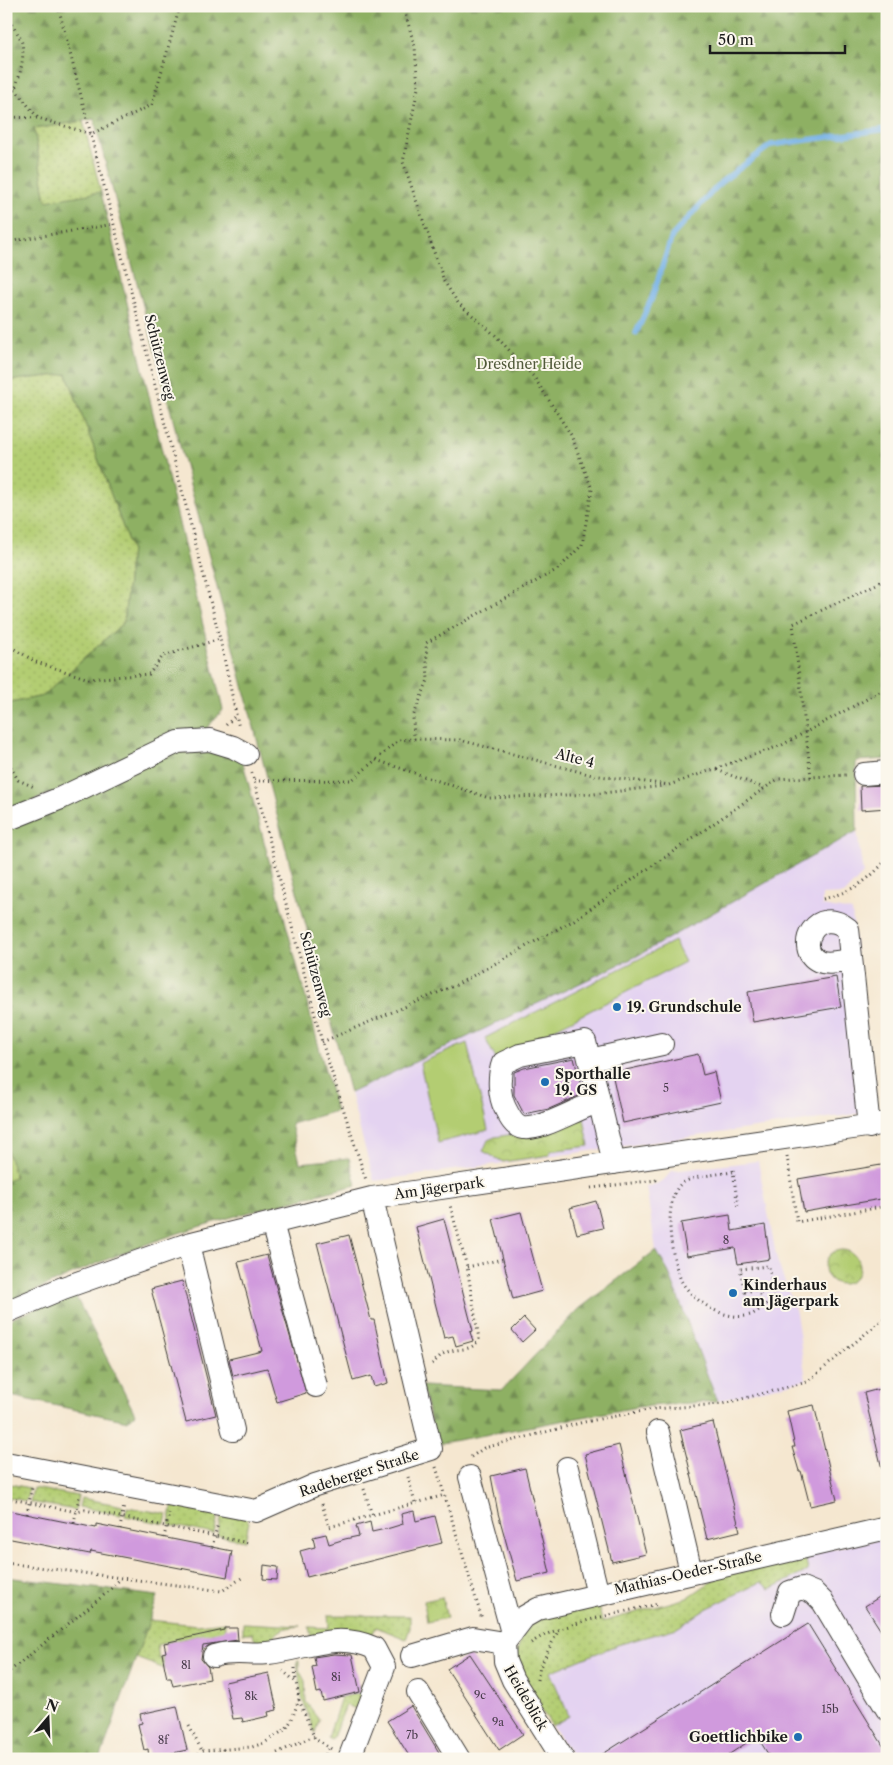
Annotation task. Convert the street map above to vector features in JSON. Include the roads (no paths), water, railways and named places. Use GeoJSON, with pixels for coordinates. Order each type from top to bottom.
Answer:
{"type":"FeatureCollection","features":[{"type":"Feature","properties":{"kind":"street"},"geometry":{"type":"LineString","coordinates":[[6,820],[61,798],[178,742],[210,740],[233,747],[246,754]]}},
{"type":"Feature","properties":{"kind":"street"},"geometry":{"type":"LineString","coordinates":[[864,774],[887,772]]}},
{"type":"Feature","properties":{"kind":"street"},"geometry":{"type":"LineString","coordinates":[[850,960],[878,1125]]}},
{"type":"Feature","properties":{"kind":"street"},"geometry":{"type":"LineString","coordinates":[[599,1102],[583,1106],[556,1120],[522,1128],[516,1125],[504,1106],[499,1079],[502,1063],[506,1060],[550,1048],[585,1042],[614,1164]]}},
{"type":"Feature","properties":{"kind":"street"},"geometry":{"type":"LineString","coordinates":[[590,1060],[662,1044]]}},
{"type":"Feature","properties":{"kind":"street","name":"Am Jägerpark"},"geometry":{"type":"LineString","coordinates":[[6,1312],[63,1288],[188,1244],[372,1198],[730,1148],[878,1125]]}},
{"type":"Feature","properties":{"kind":"street","name":"Radeberger Straße"},"geometry":{"type":"LineString","coordinates":[[6,1464],[256,1511],[316,1485],[431,1449],[372,1198]]}},
{"type":"Feature","properties":{"kind":"street"},"geometry":{"type":"LineString","coordinates":[[272,1223],[316,1386]]}},
{"type":"Feature","properties":{"kind":"street"},"geometry":{"type":"LineString","coordinates":[[188,1244],[233,1430]]}},
{"type":"Feature","properties":{"kind":"street"},"geometry":{"type":"LineString","coordinates":[[658,1432],[691,1572]]}},
{"type":"Feature","properties":{"kind":"street"},"geometry":{"type":"LineString","coordinates":[[567,1468],[598,1595]]}},
{"type":"Feature","properties":{"kind":"street","name":"Heideblick"},"geometry":{"type":"LineString","coordinates":[[467,1470],[505,1661],[513,1680],[555,1756]]}},
{"type":"Feature","properties":{"kind":"street","name":"Mathias-Oeder-Straße"},"geometry":{"type":"LineString","coordinates":[[501,1638],[524,1616],[538,1609],[887,1528]]}},
{"type":"Feature","properties":{"kind":"street"},"geometry":{"type":"LineString","coordinates":[[783,1614],[790,1592],[802,1588],[824,1602],[887,1709]]}},
{"type":"Feature","properties":{"kind":"street"},"geometry":{"type":"LineString","coordinates":[[412,1656],[474,1638],[501,1638]]}},
{"type":"Feature","properties":{"kind":"street"},"geometry":{"type":"LineString","coordinates":[[214,1656],[241,1652],[264,1653],[292,1650],[300,1646],[327,1640],[351,1641],[374,1648],[384,1667],[349,1759]]}},
{"type":"Feature","properties":{"kind":"street"},"geometry":{"type":"LineString","coordinates":[[418,1692],[459,1759]]}},
{"type":"Feature","properties":{"kind":"waterway"},"geometry":{"type":"LineString","coordinates":[[636,333],[652,298],[672,236],[721,182],[771,145],[887,129]]}},
{"type":"Feature","properties":{"kind":"place","name":"19. Grundschule"},"geometry":{"type":"Point","coordinates":[617,1007]}},
{"type":"Feature","properties":{"kind":"place","name":"Sporthalle 19. GS"},"geometry":{"type":"Point","coordinates":[545,1082]}},
{"type":"Feature","properties":{"kind":"place","name":"Kinderhaus am Jägerpark"},"geometry":{"type":"Point","coordinates":[733,1293]}},
{"type":"Feature","properties":{"kind":"place","name":"Goettlichbike"},"geometry":{"type":"Point","coordinates":[798,1737]}},
{"type":"Feature","properties":{"kind":"park label","name":"Dresdner Heide"},"geometry":{"type":"Point","coordinates":[529,364]}}]}
